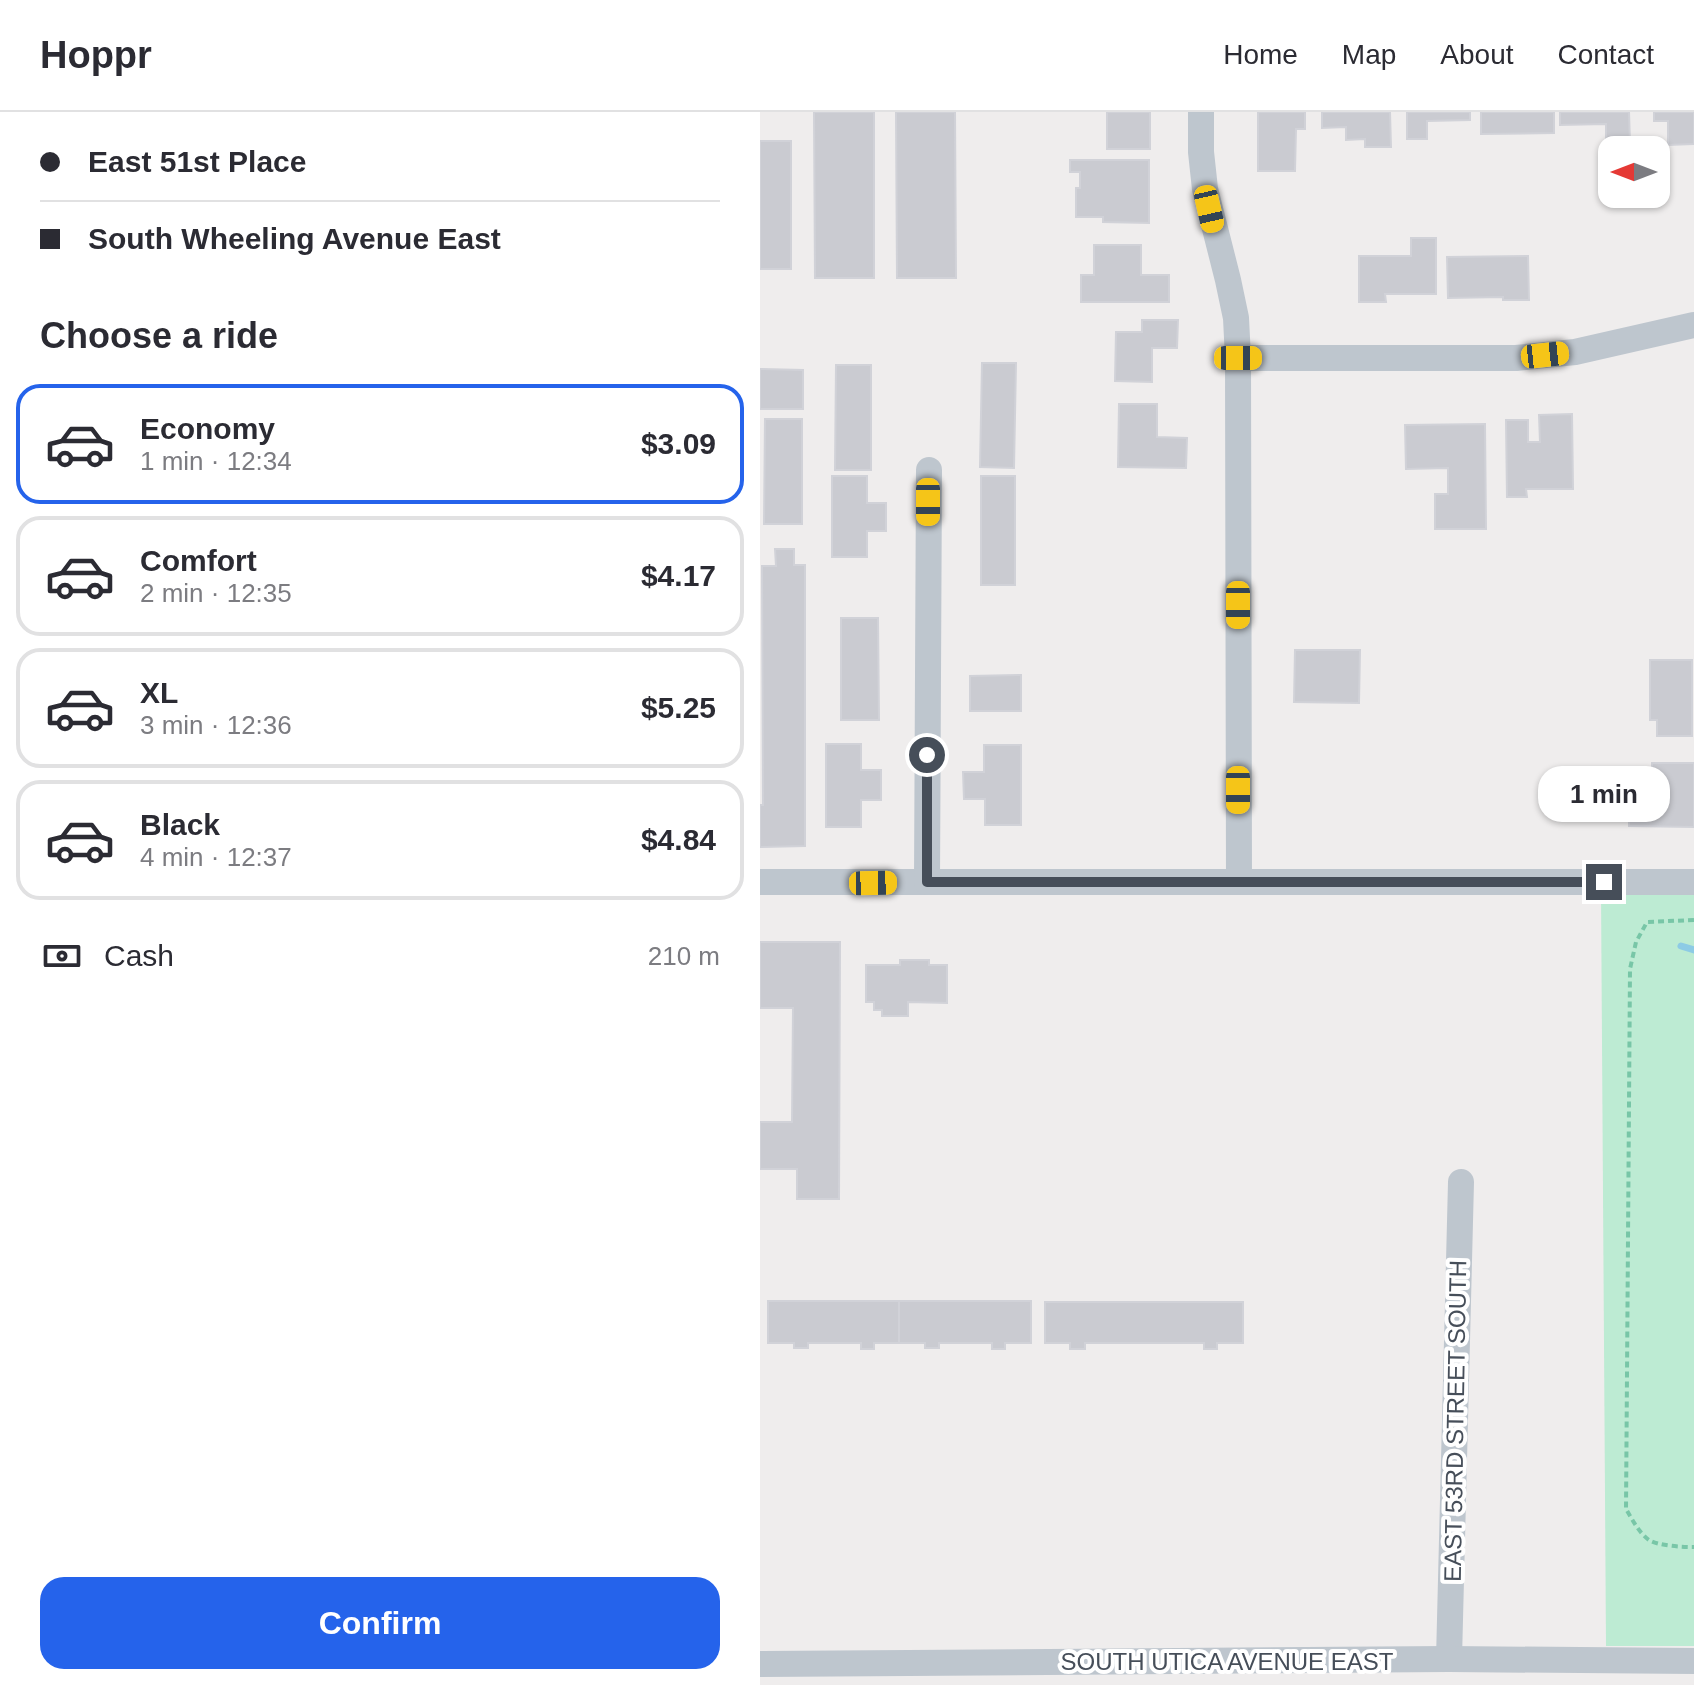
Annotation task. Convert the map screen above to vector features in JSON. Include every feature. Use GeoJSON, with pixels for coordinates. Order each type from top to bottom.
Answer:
{"type":"FeatureCollection","features":[{"type":"Feature","properties":{"kind":"street"},"geometry":{"type":"LineString","coordinates":[[1201,112],[1205,189],[1236,318],[1238,358],[1239,881]]}},
{"type":"Feature","properties":{"kind":"street"},"geometry":{"type":"LineString","coordinates":[[1238,358],[1516,358],[1575,352],[1694,325]]}},
{"type":"Feature","properties":{"kind":"street"},"geometry":{"type":"LineString","coordinates":[[927,882],[929,470]]}},
{"type":"Feature","properties":{"kind":"street"},"geometry":{"type":"LineString","coordinates":[[760,882],[1694,882]]}},
{"type":"Feature","properties":{"kind":"street","name":"EAST 53RD STREET SOUTH"},"geometry":{"type":"LineString","coordinates":[[1449,1659],[1461,1182]]}},
{"type":"Feature","properties":{"kind":"street","name":"SOUTH UTICA AVENUE EAST"},"geometry":{"type":"LineString","coordinates":[[760,1664],[1449,1659],[1565,1673],[1694,1661]]}},
{"type":"Feature","properties":{"kind":"path"},"geometry":{"type":"LineString","coordinates":[[1694,920],[1647,922],[1636,942],[1630,969],[1626,1509],[1650,1541],[1694,1547]]}},
{"type":"Feature","properties":{"kind":"green space"},"geometry":{"type":"Polygon","coordinates":[[[1601,891],[1694,892],[1694,1646],[1606,1646],[1601,891]]]}},
{"type":"Feature","properties":{"kind":"building"},"geometry":{"type":"Polygon","coordinates":[[[814,112],[874,112],[874,278],[815,278],[814,112]]]}},
{"type":"Feature","properties":{"kind":"building"},"geometry":{"type":"Polygon","coordinates":[[[896,112],[955,112],[956,278],[897,278],[896,112]]]}},
{"type":"Feature","properties":{"kind":"building"},"geometry":{"type":"Polygon","coordinates":[[[1107,112],[1150,112],[1150,149],[1107,149],[1107,112]]]}},
{"type":"Feature","properties":{"kind":"building"},"geometry":{"type":"Polygon","coordinates":[[[1258,112],[1305,112],[1305,129],[1296,129],[1295,171],[1258,171],[1258,112]]]}},
{"type":"Feature","properties":{"kind":"building"},"geometry":{"type":"Polygon","coordinates":[[[1322,112],[1390,112],[1391,147],[1365,147],[1365,139],[1346,140],[1346,127],[1322,128],[1322,112]]]}},
{"type":"Feature","properties":{"kind":"building"},"geometry":{"type":"Polygon","coordinates":[[[1407,112],[1470,112],[1470,120],[1427,121],[1427,139],[1407,139],[1407,112]]]}},
{"type":"Feature","properties":{"kind":"building"},"geometry":{"type":"Polygon","coordinates":[[[1481,112],[1554,112],[1554,133],[1481,134],[1481,112]]]}},
{"type":"Feature","properties":{"kind":"building"},"geometry":{"type":"Polygon","coordinates":[[[1560,112],[1629,112],[1630,136],[1606,136],[1606,124],[1560,125],[1560,112]]]}},
{"type":"Feature","properties":{"kind":"building"},"geometry":{"type":"Polygon","coordinates":[[[1654,112],[1694,112],[1694,144],[1670,145],[1668,121],[1654,121],[1654,112]]]}},
{"type":"Feature","properties":{"kind":"building"},"geometry":{"type":"Polygon","coordinates":[[[760,141],[791,141],[791,269],[760,269],[760,141]]]}},
{"type":"Feature","properties":{"kind":"building"},"geometry":{"type":"Polygon","coordinates":[[[1070,160],[1149,160],[1149,223],[1103,222],[1103,217],[1076,217],[1076,188],[1080,188],[1080,172],[1070,172],[1070,160]]]}},
{"type":"Feature","properties":{"kind":"building"},"geometry":{"type":"Polygon","coordinates":[[[1411,238],[1436,238],[1436,294],[1385,294],[1386,302],[1359,302],[1359,256],[1411,256],[1411,238]]]}},
{"type":"Feature","properties":{"kind":"building"},"geometry":{"type":"Polygon","coordinates":[[[1094,245],[1141,245],[1141,275],[1169,275],[1169,302],[1081,302],[1081,275],[1094,275],[1094,245]]]}},
{"type":"Feature","properties":{"kind":"building"},"geometry":{"type":"Polygon","coordinates":[[[1528,256],[1529,300],[1448,298],[1447,257],[1528,256]]]}},
{"type":"Feature","properties":{"kind":"building"},"geometry":{"type":"Polygon","coordinates":[[[1142,320],[1178,320],[1177,348],[1152,348],[1152,382],[1115,381],[1116,332],[1142,332],[1142,320]]]}},
{"type":"Feature","properties":{"kind":"building"},"geometry":{"type":"Polygon","coordinates":[[[982,363],[1016,363],[1014,468],[980,467],[982,363]]]}},
{"type":"Feature","properties":{"kind":"building"},"geometry":{"type":"Polygon","coordinates":[[[836,365],[871,365],[871,470],[835,470],[836,365]]]}},
{"type":"Feature","properties":{"kind":"building"},"geometry":{"type":"Polygon","coordinates":[[[760,369],[803,370],[803,409],[760,409],[760,369]]]}},
{"type":"Feature","properties":{"kind":"building"},"geometry":{"type":"Polygon","coordinates":[[[1119,404],[1157,404],[1157,437],[1187,438],[1186,468],[1118,467],[1119,404]]]}},
{"type":"Feature","properties":{"kind":"building"},"geometry":{"type":"Polygon","coordinates":[[[1572,414],[1573,489],[1526,489],[1527,497],[1507,497],[1506,420],[1528,420],[1528,442],[1540,442],[1539,415],[1572,414]]]}},
{"type":"Feature","properties":{"kind":"building"},"geometry":{"type":"Polygon","coordinates":[[[765,419],[802,419],[802,524],[764,524],[765,419]]]}},
{"type":"Feature","properties":{"kind":"building"},"geometry":{"type":"Polygon","coordinates":[[[1485,424],[1486,529],[1435,529],[1435,494],[1448,494],[1448,468],[1406,469],[1405,425],[1485,424]]]}},
{"type":"Feature","properties":{"kind":"building"},"geometry":{"type":"Polygon","coordinates":[[[832,476],[867,476],[867,503],[886,503],[886,531],[867,531],[867,557],[832,557],[832,476]]]}},
{"type":"Feature","properties":{"kind":"building"},"geometry":{"type":"Polygon","coordinates":[[[981,476],[1015,476],[1015,585],[981,585],[981,476]]]}},
{"type":"Feature","properties":{"kind":"building"},"geometry":{"type":"Polygon","coordinates":[[[775,549],[794,549],[794,565],[805,565],[805,846],[760,847],[760,805],[763,805],[762,566],[776,566],[775,549]]]}},
{"type":"Feature","properties":{"kind":"building"},"geometry":{"type":"Polygon","coordinates":[[[841,618],[878,618],[879,720],[841,720],[841,618]]]}},
{"type":"Feature","properties":{"kind":"building"},"geometry":{"type":"Polygon","coordinates":[[[1295,650],[1360,650],[1359,703],[1294,702],[1295,650]]]}},
{"type":"Feature","properties":{"kind":"building"},"geometry":{"type":"Polygon","coordinates":[[[1650,660],[1692,660],[1692,736],[1657,736],[1657,720],[1650,720],[1650,660]]]}},
{"type":"Feature","properties":{"kind":"building"},"geometry":{"type":"Polygon","coordinates":[[[1021,675],[1021,711],[970,711],[970,676],[1021,675]]]}},
{"type":"Feature","properties":{"kind":"building"},"geometry":{"type":"Polygon","coordinates":[[[826,744],[861,744],[861,770],[881,770],[881,800],[861,800],[861,827],[826,827],[826,744]]]}},
{"type":"Feature","properties":{"kind":"building"},"geometry":{"type":"Polygon","coordinates":[[[984,745],[1021,745],[1021,825],[985,825],[985,799],[964,799],[963,772],[984,772],[984,745]]]}},
{"type":"Feature","properties":{"kind":"building"},"geometry":{"type":"Polygon","coordinates":[[[1652,763],[1694,763],[1694,827],[1629,826],[1629,795],[1652,795],[1652,763]]]}},
{"type":"Feature","properties":{"kind":"building"},"geometry":{"type":"Polygon","coordinates":[[[760,942],[840,942],[839,1199],[797,1199],[797,1169],[760,1169],[760,1122],[792,1122],[793,1008],[760,1008],[760,942]]]}},
{"type":"Feature","properties":{"kind":"building"},"geometry":{"type":"Polygon","coordinates":[[[900,960],[929,960],[929,965],[947,965],[947,1003],[908,1002],[908,1016],[882,1016],[882,1010],[874,1010],[874,1002],[866,1002],[866,965],[900,965],[900,960]]]}},
{"type":"Feature","properties":{"kind":"building"},"geometry":{"type":"Polygon","coordinates":[[[768,1301],[899,1301],[899,1343],[874,1343],[874,1349],[861,1349],[861,1343],[808,1343],[808,1348],[794,1348],[794,1343],[768,1343],[768,1301]]]}},
{"type":"Feature","properties":{"kind":"building"},"geometry":{"type":"Polygon","coordinates":[[[899,1301],[1031,1301],[1031,1343],[1005,1343],[1005,1349],[992,1349],[992,1343],[939,1343],[939,1348],[925,1348],[925,1343],[899,1343],[899,1301]]]}},
{"type":"Feature","properties":{"kind":"building"},"geometry":{"type":"Polygon","coordinates":[[[1045,1302],[1243,1302],[1243,1343],[1217,1343],[1217,1349],[1204,1349],[1204,1343],[1085,1343],[1085,1349],[1070,1349],[1070,1343],[1045,1343],[1045,1302]]]}},
{"type":"Feature","properties":{"kind":"waterway"},"geometry":{"type":"LineString","coordinates":[[1681,946],[1694,950]]}},
{"type":"Feature","properties":{"kind":"route"},"geometry":{"type":"LineString","coordinates":[[927,755],[927,882],[1604,882]]}}]}
